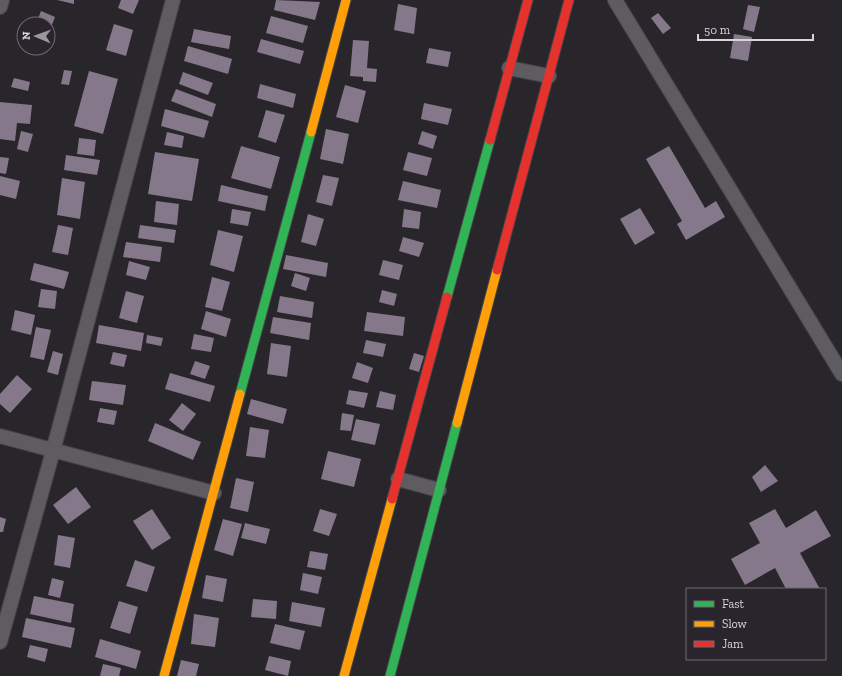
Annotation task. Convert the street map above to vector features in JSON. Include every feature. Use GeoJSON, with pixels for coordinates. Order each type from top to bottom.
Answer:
{"type":"FeatureCollection","features":[{"type":"Feature","properties":{"kind":"street"},"geometry":{"type":"LineString","coordinates":[[0,7],[2,0]]}},
{"type":"Feature","properties":{"kind":"street"},"geometry":{"type":"LineString","coordinates":[[0,642],[53,451],[172,0]]}},
{"type":"Feature","properties":{"kind":"street"},"geometry":{"type":"LineString","coordinates":[[164,676],[346,0]]}},
{"type":"Feature","properties":{"kind":"street"},"geometry":{"type":"LineString","coordinates":[[344,676],[528,0]]}},
{"type":"Feature","properties":{"kind":"street"},"geometry":{"type":"LineString","coordinates":[[390,676],[569,0]]}},
{"type":"Feature","properties":{"kind":"street"},"geometry":{"type":"LineString","coordinates":[[615,0],[842,374]]}},
{"type":"Feature","properties":{"kind":"street"},"geometry":{"type":"LineString","coordinates":[[510,68],[549,76]]}},
{"type":"Feature","properties":{"kind":"street"},"geometry":{"type":"LineString","coordinates":[[0,436],[214,493]]}},
{"type":"Feature","properties":{"kind":"street"},"geometry":{"type":"LineString","coordinates":[[398,479],[440,490]]}},
{"type":"Feature","properties":{"kind":"building"},"geometry":{"type":"Polygon","coordinates":[[[57,0],[74,0],[74,4],[57,0]]]}},
{"type":"Feature","properties":{"kind":"building"},"geometry":{"type":"Polygon","coordinates":[[[121,0],[139,0],[133,14],[118,8],[121,0]]]}},
{"type":"Feature","properties":{"kind":"building"},"geometry":{"type":"Polygon","coordinates":[[[276,0],[320,2],[315,20],[274,10],[276,0]]]}},
{"type":"Feature","properties":{"kind":"building"},"geometry":{"type":"Polygon","coordinates":[[[398,4],[417,8],[414,34],[394,30],[398,4]]]}},
{"type":"Feature","properties":{"kind":"building"},"geometry":{"type":"Polygon","coordinates":[[[748,5],[760,7],[754,32],[743,29],[748,5]]]}},
{"type":"Feature","properties":{"kind":"building"},"geometry":{"type":"Polygon","coordinates":[[[41,11],[53,16],[39,16],[41,11]]]}},
{"type":"Feature","properties":{"kind":"building"},"geometry":{"type":"Polygon","coordinates":[[[658,13],[671,28],[663,34],[651,18],[658,13]]]}},
{"type":"Feature","properties":{"kind":"building"},"geometry":{"type":"Polygon","coordinates":[[[271,16],[308,26],[303,43],[266,33],[271,16]]]}},
{"type":"Feature","properties":{"kind":"building"},"geometry":{"type":"Polygon","coordinates":[[[114,24],[133,30],[126,56],[106,50],[114,24]]]}},
{"type":"Feature","properties":{"kind":"building"},"geometry":{"type":"Polygon","coordinates":[[[194,29],[231,36],[229,49],[191,42],[194,29]]]}},
{"type":"Feature","properties":{"kind":"building"},"geometry":{"type":"Polygon","coordinates":[[[734,34],[752,37],[748,61],[730,58],[734,34]]]}},
{"type":"Feature","properties":{"kind":"building"},"geometry":{"type":"Polygon","coordinates":[[[261,39],[304,51],[300,64],[257,52],[261,39]]]}},
{"type":"Feature","properties":{"kind":"building"},"geometry":{"type":"Polygon","coordinates":[[[353,40],[369,41],[367,68],[377,69],[376,82],[363,81],[363,77],[350,76],[353,40]]]}},
{"type":"Feature","properties":{"kind":"building"},"geometry":{"type":"Polygon","coordinates":[[[188,46],[232,59],[228,74],[184,61],[188,46]]]}},
{"type":"Feature","properties":{"kind":"building"},"geometry":{"type":"Polygon","coordinates":[[[429,48],[451,52],[448,67],[426,63],[429,48]]]}},
{"type":"Feature","properties":{"kind":"building"},"geometry":{"type":"Polygon","coordinates":[[[64,70],[72,71],[69,85],[61,84],[64,70]]]}},
{"type":"Feature","properties":{"kind":"building"},"geometry":{"type":"Polygon","coordinates":[[[89,71],[118,79],[103,134],[74,126],[89,71]]]}},
{"type":"Feature","properties":{"kind":"building"},"geometry":{"type":"Polygon","coordinates":[[[183,72],[213,83],[208,95],[179,84],[183,72]]]}},
{"type":"Feature","properties":{"kind":"building"},"geometry":{"type":"Polygon","coordinates":[[[14,78],[30,82],[28,91],[11,87],[14,78]]]}},
{"type":"Feature","properties":{"kind":"building"},"geometry":{"type":"Polygon","coordinates":[[[260,84],[296,94],[293,108],[257,98],[260,84]]]}},
{"type":"Feature","properties":{"kind":"building"},"geometry":{"type":"Polygon","coordinates":[[[345,85],[366,91],[358,123],[336,117],[345,85]]]}},
{"type":"Feature","properties":{"kind":"building"},"geometry":{"type":"Polygon","coordinates":[[[176,89],[216,104],[212,117],[171,101],[176,89]]]}},
{"type":"Feature","properties":{"kind":"building"},"geometry":{"type":"Polygon","coordinates":[[[0,102],[32,105],[30,124],[17,123],[15,141],[0,139],[0,102]]]}},
{"type":"Feature","properties":{"kind":"building"},"geometry":{"type":"Polygon","coordinates":[[[424,103],[452,109],[448,125],[421,119],[424,103]]]}},
{"type":"Feature","properties":{"kind":"building"},"geometry":{"type":"Polygon","coordinates":[[[165,109],[209,121],[204,138],[161,126],[165,109]]]}},
{"type":"Feature","properties":{"kind":"building"},"geometry":{"type":"Polygon","coordinates":[[[266,110],[285,115],[276,143],[258,137],[266,110]]]}},
{"type":"Feature","properties":{"kind":"building"},"geometry":{"type":"Polygon","coordinates":[[[326,129],[349,134],[343,164],[320,159],[326,129]]]}},
{"type":"Feature","properties":{"kind":"building"},"geometry":{"type":"Polygon","coordinates":[[[21,131],[33,134],[28,152],[17,149],[21,131]]]}},
{"type":"Feature","properties":{"kind":"building"},"geometry":{"type":"Polygon","coordinates":[[[422,131],[437,136],[433,149],[418,144],[422,131]]]}},
{"type":"Feature","properties":{"kind":"building"},"geometry":{"type":"Polygon","coordinates":[[[167,132],[184,136],[182,148],[164,145],[167,132]]]}},
{"type":"Feature","properties":{"kind":"building"},"geometry":{"type":"Polygon","coordinates":[[[79,138],[96,140],[94,156],[77,154],[79,138]]]}},
{"type":"Feature","properties":{"kind":"building"},"geometry":{"type":"Polygon","coordinates":[[[241,146],[280,157],[271,189],[231,178],[241,146]]]}},
{"type":"Feature","properties":{"kind":"building"},"geometry":{"type":"Polygon","coordinates":[[[669,146],[705,208],[716,201],[725,217],[686,240],[677,224],[682,221],[646,159],[669,146]]]}},
{"type":"Feature","properties":{"kind":"building"},"geometry":{"type":"Polygon","coordinates":[[[155,152],[199,159],[192,201],[148,194],[155,152]]]}},
{"type":"Feature","properties":{"kind":"building"},"geometry":{"type":"Polygon","coordinates":[[[408,152],[432,158],[427,176],[403,170],[408,152]]]}},
{"type":"Feature","properties":{"kind":"building"},"geometry":{"type":"Polygon","coordinates":[[[66,155],[100,160],[97,175],[64,170],[66,155]]]}},
{"type":"Feature","properties":{"kind":"building"},"geometry":{"type":"Polygon","coordinates":[[[0,157],[9,158],[6,174],[0,173],[0,157]]]}},
{"type":"Feature","properties":{"kind":"building"},"geometry":{"type":"Polygon","coordinates":[[[323,175],[339,178],[332,206],[316,202],[323,175]]]}},
{"type":"Feature","properties":{"kind":"building"},"geometry":{"type":"Polygon","coordinates":[[[0,176],[20,181],[16,199],[0,195],[0,176]]]}},
{"type":"Feature","properties":{"kind":"building"},"geometry":{"type":"Polygon","coordinates":[[[62,178],[85,182],[80,219],[57,215],[62,178]]]}},
{"type":"Feature","properties":{"kind":"building"},"geometry":{"type":"Polygon","coordinates":[[[403,181],[441,190],[437,208],[398,200],[403,181]]]}},
{"type":"Feature","properties":{"kind":"building"},"geometry":{"type":"Polygon","coordinates":[[[221,185],[268,196],[265,211],[218,201],[221,185]]]}},
{"type":"Feature","properties":{"kind":"building"},"geometry":{"type":"Polygon","coordinates":[[[156,201],[179,204],[177,225],[154,222],[156,201]]]}},
{"type":"Feature","properties":{"kind":"building"},"geometry":{"type":"Polygon","coordinates":[[[640,208],[655,233],[635,245],[620,219],[640,208]]]}},
{"type":"Feature","properties":{"kind":"building"},"geometry":{"type":"Polygon","coordinates":[[[232,209],[251,212],[248,226],[230,223],[232,209]]]}},
{"type":"Feature","properties":{"kind":"building"},"geometry":{"type":"Polygon","coordinates":[[[404,209],[421,212],[419,229],[402,227],[404,209]]]}},
{"type":"Feature","properties":{"kind":"building"},"geometry":{"type":"Polygon","coordinates":[[[308,214],[324,219],[316,246],[301,242],[308,214]]]}},
{"type":"Feature","properties":{"kind":"building"},"geometry":{"type":"Polygon","coordinates":[[[58,225],[73,228],[68,255],[52,252],[58,225]]]}},
{"type":"Feature","properties":{"kind":"building"},"geometry":{"type":"Polygon","coordinates":[[[140,225],[176,230],[174,243],[138,238],[140,225]]]}},
{"type":"Feature","properties":{"kind":"building"},"geometry":{"type":"Polygon","coordinates":[[[218,230],[243,236],[234,272],[210,265],[218,230]]]}},
{"type":"Feature","properties":{"kind":"building"},"geometry":{"type":"Polygon","coordinates":[[[403,237],[424,243],[419,257],[399,251],[403,237]]]}},
{"type":"Feature","properties":{"kind":"building"},"geometry":{"type":"Polygon","coordinates":[[[126,242],[162,247],[160,262],[123,257],[126,242]]]}},
{"type":"Feature","properties":{"kind":"building"},"geometry":{"type":"Polygon","coordinates":[[[286,255],[328,263],[326,277],[283,269],[286,255]]]}},
{"type":"Feature","properties":{"kind":"building"},"geometry":{"type":"Polygon","coordinates":[[[383,260],[403,265],[399,280],[379,275],[383,260]]]}},
{"type":"Feature","properties":{"kind":"building"},"geometry":{"type":"Polygon","coordinates":[[[129,261],[150,267],[146,280],[126,275],[129,261]]]}},
{"type":"Feature","properties":{"kind":"building"},"geometry":{"type":"Polygon","coordinates":[[[34,263],[69,272],[64,289],[30,280],[34,263]]]}},
{"type":"Feature","properties":{"kind":"building"},"geometry":{"type":"Polygon","coordinates":[[[295,273],[310,278],[306,291],[291,286],[295,273]]]}},
{"type":"Feature","properties":{"kind":"building"},"geometry":{"type":"Polygon","coordinates":[[[212,277],[230,282],[222,311],[205,307],[212,277]]]}},
{"type":"Feature","properties":{"kind":"building"},"geometry":{"type":"Polygon","coordinates":[[[41,289],[57,291],[55,309],[38,307],[41,289]]]}},
{"type":"Feature","properties":{"kind":"building"},"geometry":{"type":"Polygon","coordinates":[[[382,290],[397,294],[394,306],[379,302],[382,290]]]}},
{"type":"Feature","properties":{"kind":"building"},"geometry":{"type":"Polygon","coordinates":[[[126,291],[144,296],[137,323],[119,318],[126,291]]]}},
{"type":"Feature","properties":{"kind":"building"},"geometry":{"type":"Polygon","coordinates":[[[280,296],[314,302],[312,318],[277,312],[280,296]]]}},
{"type":"Feature","properties":{"kind":"building"},"geometry":{"type":"Polygon","coordinates":[[[15,310],[35,315],[31,335],[11,330],[15,310]]]}},
{"type":"Feature","properties":{"kind":"building"},"geometry":{"type":"Polygon","coordinates":[[[206,311],[231,319],[226,337],[201,329],[206,311]]]}},
{"type":"Feature","properties":{"kind":"building"},"geometry":{"type":"Polygon","coordinates":[[[367,312],[405,317],[403,336],[364,331],[367,312]]]}},
{"type":"Feature","properties":{"kind":"building"},"geometry":{"type":"Polygon","coordinates":[[[273,317],[311,323],[309,340],[270,333],[273,317]]]}},
{"type":"Feature","properties":{"kind":"building"},"geometry":{"type":"Polygon","coordinates":[[[99,325],[144,333],[141,351],[96,343],[99,325]]]}},
{"type":"Feature","properties":{"kind":"building"},"geometry":{"type":"Polygon","coordinates":[[[36,327],[51,330],[44,360],[30,357],[36,327]]]}},
{"type":"Feature","properties":{"kind":"building"},"geometry":{"type":"Polygon","coordinates":[[[194,334],[214,338],[211,352],[191,349],[194,334]]]}},
{"type":"Feature","properties":{"kind":"building"},"geometry":{"type":"Polygon","coordinates":[[[147,335],[163,338],[161,346],[146,343],[147,335]]]}},
{"type":"Feature","properties":{"kind":"building"},"geometry":{"type":"Polygon","coordinates":[[[366,340],[386,344],[383,357],[363,353],[366,340]]]}},
{"type":"Feature","properties":{"kind":"building"},"geometry":{"type":"Polygon","coordinates":[[[271,343],[291,346],[287,377],[267,374],[271,343]]]}},
{"type":"Feature","properties":{"kind":"building"},"geometry":{"type":"Polygon","coordinates":[[[53,351],[63,354],[58,375],[47,372],[53,351]]]}},
{"type":"Feature","properties":{"kind":"building"},"geometry":{"type":"Polygon","coordinates":[[[113,352],[127,355],[124,367],[110,364],[113,352]]]}},
{"type":"Feature","properties":{"kind":"building"},"geometry":{"type":"Polygon","coordinates":[[[414,353],[424,356],[419,372],[409,369],[414,353]]]}},
{"type":"Feature","properties":{"kind":"building"},"geometry":{"type":"Polygon","coordinates":[[[195,361],[210,366],[205,379],[190,374],[195,361]]]}},
{"type":"Feature","properties":{"kind":"building"},"geometry":{"type":"Polygon","coordinates":[[[357,362],[373,368],[368,383],[352,378],[357,362]]]}},
{"type":"Feature","properties":{"kind":"building"},"geometry":{"type":"Polygon","coordinates":[[[170,373],[215,386],[210,402],[165,389],[170,373]]]}},
{"type":"Feature","properties":{"kind":"building"},"geometry":{"type":"Polygon","coordinates":[[[17,375],[32,389],[10,413],[0,404],[0,394],[17,375]]]}},
{"type":"Feature","properties":{"kind":"building"},"geometry":{"type":"Polygon","coordinates":[[[92,381],[126,385],[123,405],[89,400],[92,381]]]}},
{"type":"Feature","properties":{"kind":"building"},"geometry":{"type":"Polygon","coordinates":[[[349,390],[368,393],[364,408],[346,404],[349,390]]]}},
{"type":"Feature","properties":{"kind":"building"},"geometry":{"type":"Polygon","coordinates":[[[380,391],[396,395],[393,410],[376,407],[380,391]]]}},
{"type":"Feature","properties":{"kind":"building"},"geometry":{"type":"Polygon","coordinates":[[[251,399],[287,409],[283,424],[247,414],[251,399]]]}},
{"type":"Feature","properties":{"kind":"building"},"geometry":{"type":"Polygon","coordinates":[[[182,403],[196,414],[183,431],[169,420],[182,403]]]}},
{"type":"Feature","properties":{"kind":"building"},"geometry":{"type":"Polygon","coordinates":[[[100,408],[117,411],[114,425],[97,422],[100,408]]]}},
{"type":"Feature","properties":{"kind":"building"},"geometry":{"type":"Polygon","coordinates":[[[342,413],[354,415],[351,431],[340,430],[342,413]]]}},
{"type":"Feature","properties":{"kind":"building"},"geometry":{"type":"Polygon","coordinates":[[[356,419],[380,424],[375,445],[351,440],[356,419]]]}},
{"type":"Feature","properties":{"kind":"building"},"geometry":{"type":"Polygon","coordinates":[[[155,423],[201,442],[193,460],[148,441],[155,423]]]}},
{"type":"Feature","properties":{"kind":"building"},"geometry":{"type":"Polygon","coordinates":[[[250,427],[269,430],[265,458],[246,456],[250,427]]]}},
{"type":"Feature","properties":{"kind":"building"},"geometry":{"type":"Polygon","coordinates":[[[328,451],[361,459],[354,487],[321,479],[328,451]]]}},
{"type":"Feature","properties":{"kind":"building"},"geometry":{"type":"Polygon","coordinates":[[[765,465],[778,481],[761,492],[752,477],[765,465]]]}},
{"type":"Feature","properties":{"kind":"building"},"geometry":{"type":"Polygon","coordinates":[[[236,478],[254,482],[248,512],[230,508],[236,478]]]}},
{"type":"Feature","properties":{"kind":"building"},"geometry":{"type":"Polygon","coordinates":[[[76,487],[91,507],[68,524],[53,505],[76,487]]]}},
{"type":"Feature","properties":{"kind":"building"},"geometry":{"type":"Polygon","coordinates":[[[152,509],[171,538],[152,550],[133,521],[152,509]]]}},
{"type":"Feature","properties":{"kind":"building"},"geometry":{"type":"Polygon","coordinates":[[[320,509],[337,514],[329,536],[313,531],[320,509]]]}},
{"type":"Feature","properties":{"kind":"building"},"geometry":{"type":"Polygon","coordinates":[[[775,509],[786,528],[816,510],[831,536],[800,553],[819,588],[785,588],[775,568],[745,585],[731,559],[760,543],[749,523],[775,509]]]}},
{"type":"Feature","properties":{"kind":"building"},"geometry":{"type":"Polygon","coordinates":[[[0,517],[6,519],[3,532],[0,532],[0,517]]]}},
{"type":"Feature","properties":{"kind":"building"},"geometry":{"type":"Polygon","coordinates":[[[223,519],[242,524],[233,556],[214,550],[223,519]]]}},
{"type":"Feature","properties":{"kind":"building"},"geometry":{"type":"Polygon","coordinates":[[[245,523],[270,529],[266,544],[241,538],[245,523]]]}},
{"type":"Feature","properties":{"kind":"building"},"geometry":{"type":"Polygon","coordinates":[[[58,535],[75,538],[70,568],[54,565],[58,535]]]}},
{"type":"Feature","properties":{"kind":"building"},"geometry":{"type":"Polygon","coordinates":[[[310,551],[328,554],[325,570],[307,567],[310,551]]]}},
{"type":"Feature","properties":{"kind":"building"},"geometry":{"type":"Polygon","coordinates":[[[135,560],[155,567],[147,592],[126,586],[135,560]]]}},
{"type":"Feature","properties":{"kind":"building"},"geometry":{"type":"Polygon","coordinates":[[[303,573],[322,577],[318,594],[300,590],[303,573]]]}},
{"type":"Feature","properties":{"kind":"building"},"geometry":{"type":"Polygon","coordinates":[[[206,575],[227,579],[223,602],[202,598],[206,575]]]}},
{"type":"Feature","properties":{"kind":"building"},"geometry":{"type":"Polygon","coordinates":[[[52,578],[64,581],[60,598],[48,595],[52,578]]]}},
{"type":"Feature","properties":{"kind":"building"},"geometry":{"type":"Polygon","coordinates":[[[34,596],[74,604],[71,623],[30,614],[34,596]]]}},
{"type":"Feature","properties":{"kind":"building"},"geometry":{"type":"Polygon","coordinates":[[[253,599],[277,601],[276,619],[251,617],[253,599]]]}},
{"type":"Feature","properties":{"kind":"building"},"geometry":{"type":"Polygon","coordinates":[[[119,601],[138,607],[130,634],[110,628],[119,601]]]}},
{"type":"Feature","properties":{"kind":"building"},"geometry":{"type":"Polygon","coordinates":[[[292,602],[325,608],[321,627],[289,621],[292,602]]]}},
{"type":"Feature","properties":{"kind":"building"},"geometry":{"type":"Polygon","coordinates":[[[194,614],[219,618],[215,647],[191,644],[194,614]]]}},
{"type":"Feature","properties":{"kind":"building"},"geometry":{"type":"Polygon","coordinates":[[[26,618],[75,628],[71,648],[22,637],[26,618]]]}},
{"type":"Feature","properties":{"kind":"building"},"geometry":{"type":"Polygon","coordinates":[[[275,624],[305,631],[300,650],[270,643],[275,624]]]}},
{"type":"Feature","properties":{"kind":"building"},"geometry":{"type":"Polygon","coordinates":[[[100,639],[141,651],[136,669],[95,657],[100,639]]]}},
{"type":"Feature","properties":{"kind":"building"},"geometry":{"type":"Polygon","coordinates":[[[30,645],[48,649],[45,662],[27,657],[30,645]]]}},
{"type":"Feature","properties":{"kind":"building"},"geometry":{"type":"Polygon","coordinates":[[[269,656],[291,661],[288,676],[265,670],[269,656]]]}},
{"type":"Feature","properties":{"kind":"building"},"geometry":{"type":"Polygon","coordinates":[[[181,660],[199,664],[196,676],[177,676],[181,660]]]}},
{"type":"Feature","properties":{"kind":"building"},"geometry":{"type":"Polygon","coordinates":[[[103,664],[121,668],[119,676],[100,676],[103,664]]]}},
{"type":"Feature","properties":{"kind":"traffic: fast"},"geometry":{"type":"LineString","coordinates":[[240,394],[311,132]]}},
{"type":"Feature","properties":{"kind":"traffic: fast"},"geometry":{"type":"LineString","coordinates":[[447,297],[490,140]]}},
{"type":"Feature","properties":{"kind":"traffic: fast"},"geometry":{"type":"LineString","coordinates":[[390,676],[457,423]]}},
{"type":"Feature","properties":{"kind":"traffic: slow"},"geometry":{"type":"LineString","coordinates":[[311,132],[346,0]]}},
{"type":"Feature","properties":{"kind":"traffic: slow"},"geometry":{"type":"LineString","coordinates":[[457,423],[497,270]]}},
{"type":"Feature","properties":{"kind":"traffic: slow"},"geometry":{"type":"LineString","coordinates":[[164,676],[240,394]]}},
{"type":"Feature","properties":{"kind":"traffic: slow"},"geometry":{"type":"LineString","coordinates":[[344,676],[392,499]]}},
{"type":"Feature","properties":{"kind":"traffic: jam"},"geometry":{"type":"LineString","coordinates":[[490,140],[528,0]]}},
{"type":"Feature","properties":{"kind":"traffic: jam"},"geometry":{"type":"LineString","coordinates":[[497,270],[569,0]]}},
{"type":"Feature","properties":{"kind":"traffic: jam"},"geometry":{"type":"LineString","coordinates":[[392,499],[447,297]]}}]}
